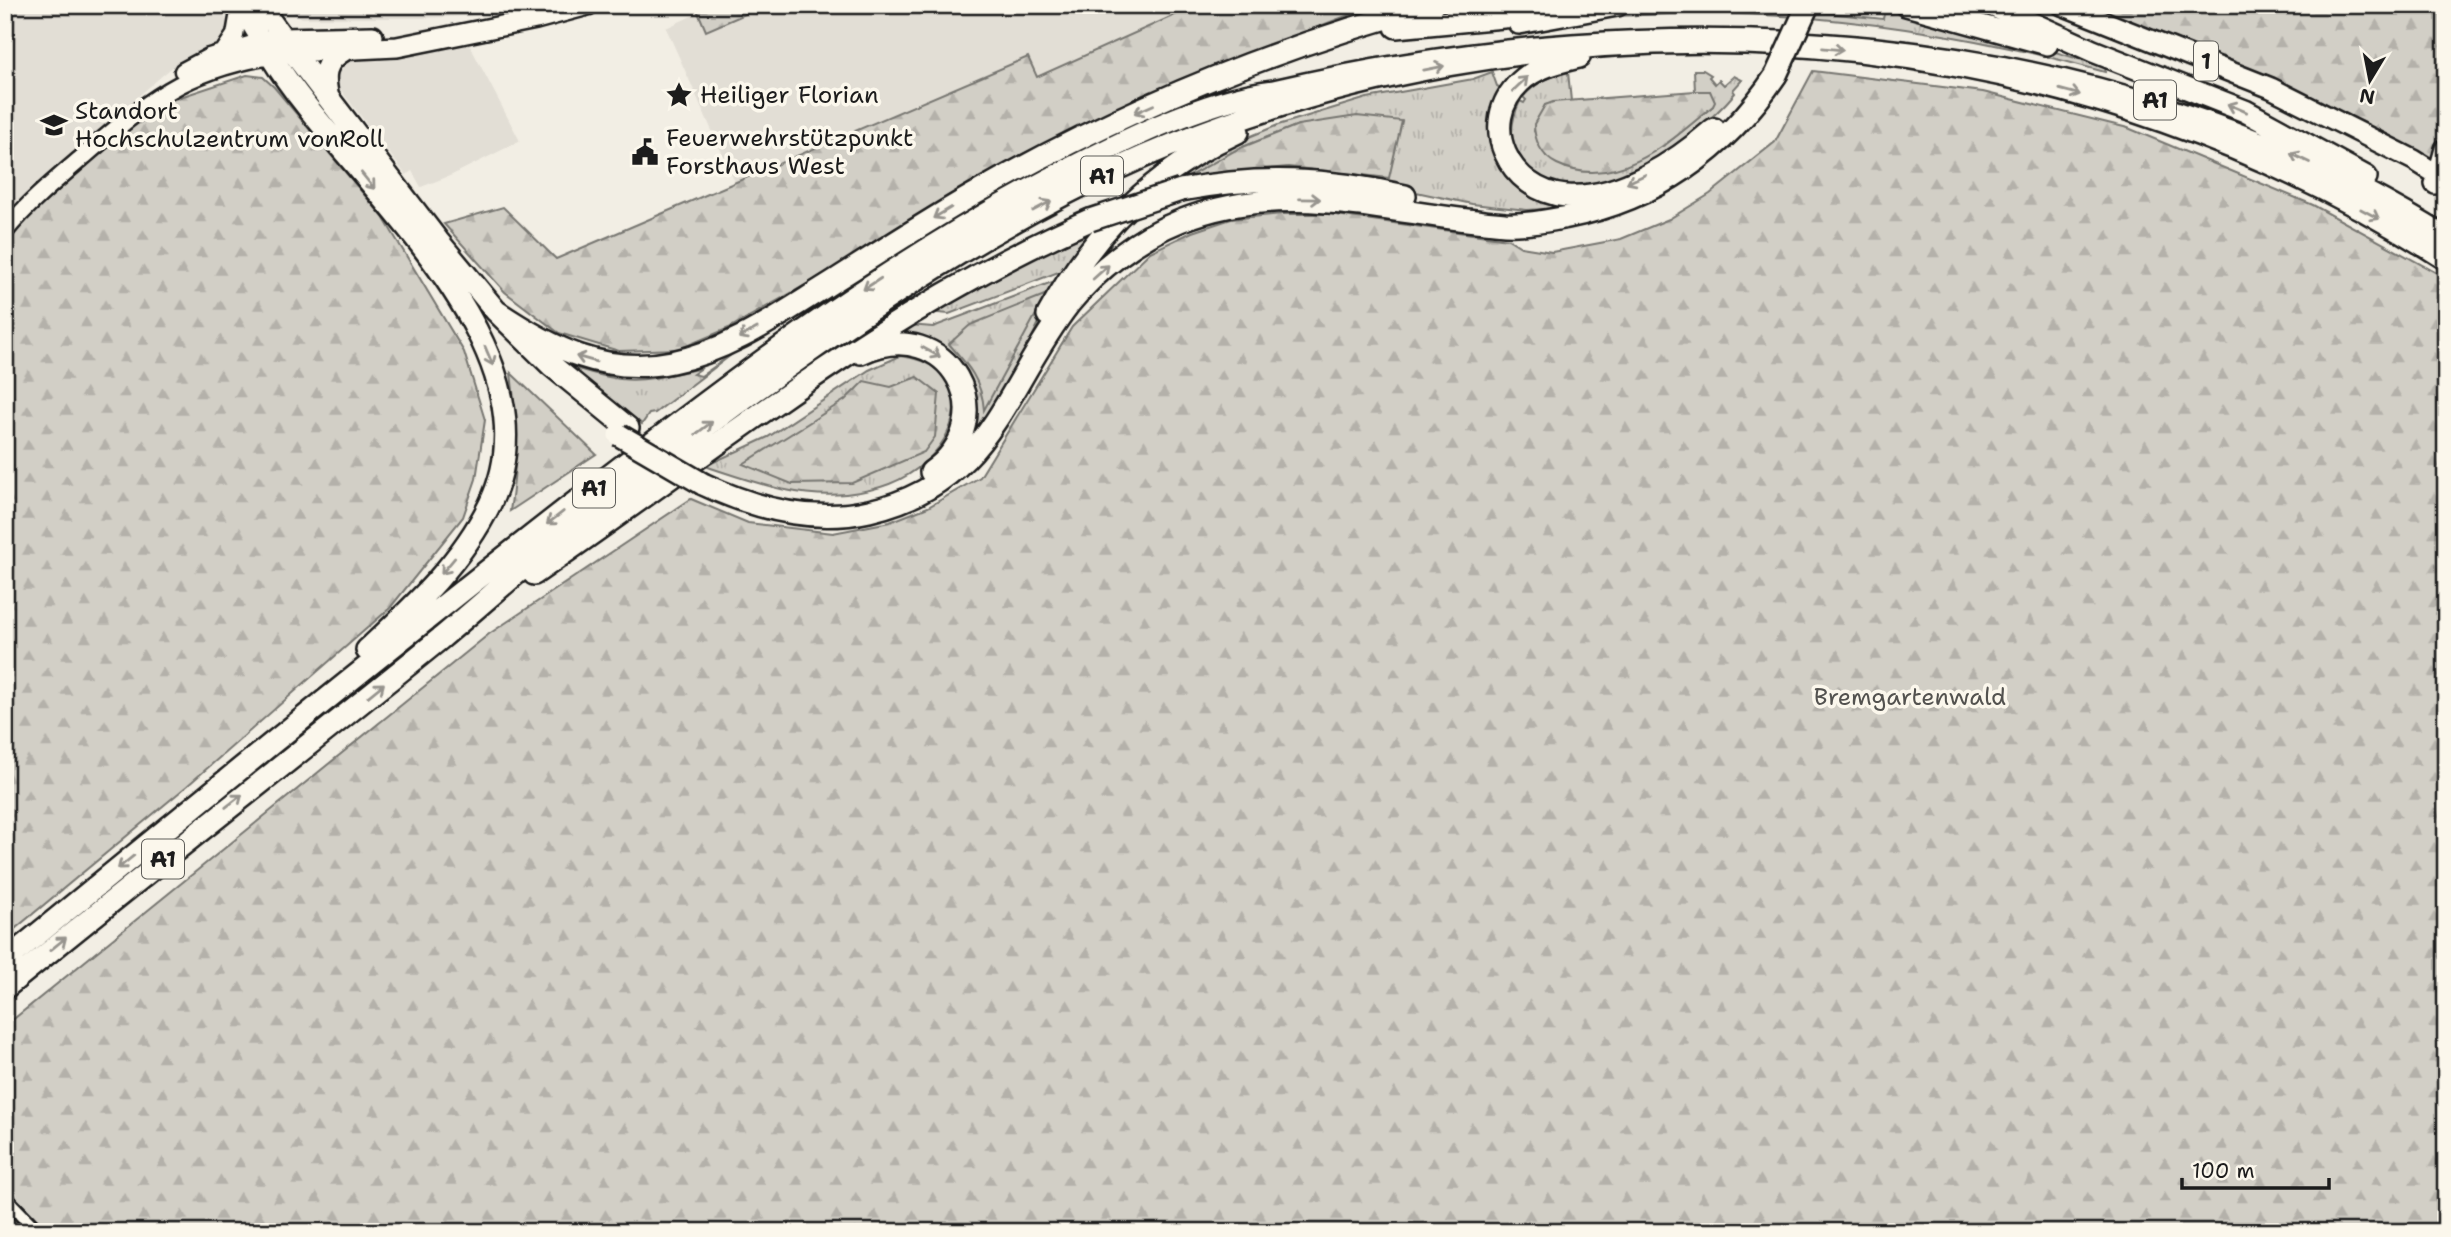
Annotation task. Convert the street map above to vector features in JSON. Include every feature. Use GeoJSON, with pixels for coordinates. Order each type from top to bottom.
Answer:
{"type":"FeatureCollection","features":[{"type":"Feature","properties":{"kind":"highway"},"geometry":{"type":"LineString","coordinates":[[496,311],[557,349],[600,363],[654,365],[708,352],[763,325],[929,221],[1018,170],[1101,128],[1308,41],[1433,5]]}},
{"type":"Feature","properties":{"kind":"highway"},"geometry":{"type":"LineString","coordinates":[[1251,93],[1268,81],[1418,42],[1617,5]]}},
{"type":"Feature","properties":{"kind":"highway"},"geometry":{"type":"LineString","coordinates":[[1691,43],[1652,53],[1584,55],[1533,73],[1514,89],[1501,117],[1501,143],[1510,166],[1528,183],[1554,194],[1584,196],[1614,189],[1665,165],[1699,142],[1768,74],[1794,5]]}},
{"type":"Feature","properties":{"kind":"highway"},"geometry":{"type":"LineString","coordinates":[[428,257],[543,374],[624,432],[746,501],[784,511],[816,515],[859,513],[903,501],[930,487],[963,462],[992,427],[1058,319],[1082,290],[1131,248],[1187,218],[1235,205],[1305,199],[1375,204],[1506,224],[1534,224],[1613,206],[1639,196],[1685,170],[1744,118],[1808,5]]}},
{"type":"Feature","properties":{"kind":"highway"},"geometry":{"type":"LineString","coordinates":[[1906,5],[2018,35],[2179,85]]}},
{"type":"Feature","properties":{"kind":"highway"},"geometry":{"type":"LineString","coordinates":[[1991,5],[2270,122],[2446,225]]}},
{"type":"Feature","properties":{"kind":"highway"},"geometry":{"type":"LineString","coordinates":[[1206,82],[1320,44],[1384,29],[1452,19],[1571,14]]}},
{"type":"Feature","properties":{"kind":"highway","name":"A1"},"geometry":{"type":"LineString","coordinates":[[5,961],[312,711],[618,469],[776,349],[874,282],[990,211],[1083,162],[1171,123],[1251,93],[1274,91],[1417,53],[1574,30],[1710,24],[1875,35],[2007,58],[2162,102],[2313,164],[2446,237]]}},
{"type":"Feature","properties":{"kind":"highway","name":"A1"},"geometry":{"type":"LineString","coordinates":[[5,988],[215,816],[440,639],[551,544],[814,348],[953,257],[1065,194],[1178,142],[1292,101],[1458,64],[1552,50],[1691,43],[1809,46],[1899,56],[1990,72],[2080,95],[2181,127],[2278,168],[2376,217],[2446,259]]}},
{"type":"Feature","properties":{"kind":"highway"},"geometry":{"type":"LineString","coordinates":[[288,45],[328,100],[496,311],[624,432]]}},
{"type":"Feature","properties":{"kind":"highway"},"geometry":{"type":"LineString","coordinates":[[267,48],[428,257],[473,324],[499,380],[506,421],[501,474],[483,517],[453,561],[312,711]]}},
{"type":"Feature","properties":{"kind":"highway"},"geometry":{"type":"LineString","coordinates":[[328,100],[324,80],[326,68],[330,60],[344,50]]}},
{"type":"Feature","properties":{"kind":"highway"},"geometry":{"type":"LineString","coordinates":[[992,427],[1074,270],[1101,234],[1154,183],[1205,148],[1239,131],[1367,83]]}},
{"type":"Feature","properties":{"kind":"highway"},"geometry":{"type":"LineString","coordinates":[[440,639],[801,385],[957,284],[1090,220],[1181,190],[1246,180],[1312,180],[1365,187],[1482,213],[1566,217]]}},
{"type":"Feature","properties":{"kind":"highway"},"geometry":{"type":"LineString","coordinates":[[708,480],[797,503],[835,505],[881,498],[920,480],[936,469],[957,443],[965,420],[965,396],[956,373],[937,354],[915,344],[874,347],[801,385]]}},
{"type":"Feature","properties":{"kind":"main road"},"geometry":{"type":"LineString","coordinates":[[240,5],[267,48]]}},
{"type":"Feature","properties":{"kind":"main road"},"geometry":{"type":"LineString","coordinates":[[223,53],[235,35],[240,5]]}},
{"type":"Feature","properties":{"kind":"main road"},"geometry":{"type":"LineString","coordinates":[[260,5],[288,45],[344,50],[397,47],[536,19],[588,5]]}},
{"type":"Feature","properties":{"kind":"main road","name":"1"},"geometry":{"type":"LineString","coordinates":[[2062,5],[2235,72],[2414,160],[2442,181]]}},
{"type":"Feature","properties":{"kind":"main road"},"geometry":{"type":"LineString","coordinates":[[5,231],[47,189],[183,71],[223,53],[288,45],[438,37]]}},
{"type":"Feature","properties":{"kind":"main road"},"geometry":{"type":"LineString","coordinates":[[155,96],[207,71],[267,48]]}},
{"type":"Feature","properties":{"kind":"main road","name":"1"},"geometry":{"type":"LineString","coordinates":[[2346,127],[2442,181]]}},
{"type":"Feature","properties":{"kind":"main road"},"geometry":{"type":"LineString","coordinates":[[2414,160],[2445,149]]}},
{"type":"Feature","properties":{"kind":"main road"},"geometry":{"type":"LineString","coordinates":[[2442,181],[2445,149]]}},
{"type":"Feature","properties":{"kind":"street"},"geometry":{"type":"LineString","coordinates":[[5,1198],[38,1232]]}},
{"type":"Feature","properties":{"kind":"shaded area","name":"Standort Hochschulzentrum vonRoll"},"geometry":{"type":"Polygon","coordinates":[[[5,5],[220,5],[228,23],[221,41],[179,62],[164,74],[5,216],[5,5]]]}},
{"type":"Feature","properties":{"kind":"shaded area"},"geometry":{"type":"Polygon","coordinates":[[[282,5],[522,5],[469,16],[302,18],[282,5]]]}},
{"type":"Feature","properties":{"kind":"shaded area"},"geometry":{"type":"Polygon","coordinates":[[[766,5],[1197,5],[1037,77],[1028,57],[735,182],[666,28],[698,13],[707,30],[766,5]]]}},
{"type":"Feature","properties":{"kind":"shaded area"},"geometry":{"type":"Polygon","coordinates":[[[468,42],[520,141],[452,175],[421,187],[412,171],[406,175],[336,84],[333,79],[335,68],[347,61],[391,60],[468,42]]]}},
{"type":"Feature","properties":{"kind":"green space"},"geometry":{"type":"Polygon","coordinates":[[[695,5],[766,5],[706,31],[695,5]]]}},
{"type":"Feature","properties":{"kind":"green space"},"geometry":{"type":"Polygon","coordinates":[[[1197,5],[1382,5],[1359,11],[1177,81],[1023,154],[846,262],[729,328],[679,349],[619,351],[559,333],[505,292],[444,224],[503,207],[556,259],[1028,57],[1037,77],[1197,5]]]}},
{"type":"Feature","properties":{"kind":"green space"},"geometry":{"type":"Polygon","coordinates":[[[1656,5],[1819,5],[1819,12],[1883,19],[1884,14],[1916,11],[2106,67],[2105,72],[2007,47],[1859,23],[1708,13],[1703,10],[1696,13],[1614,16],[1656,5]]]}},
{"type":"Feature","properties":{"kind":"green space"},"geometry":{"type":"Polygon","coordinates":[[[2079,5],[2446,5],[2446,171],[2363,122],[2174,39],[2079,5]]]}},
{"type":"Feature","properties":{"kind":"green space"},"geometry":{"type":"Polygon","coordinates":[[[1694,70],[1703,70],[1711,75],[1709,77],[1715,84],[1719,80],[1724,85],[1734,76],[1742,80],[1733,90],[1735,93],[1693,133],[1665,154],[1634,170],[1603,182],[1573,186],[1546,180],[1517,154],[1512,132],[1520,101],[1524,103],[1526,100],[1523,97],[1537,85],[1568,72],[1571,101],[1545,105],[1534,131],[1546,156],[1566,168],[1665,145],[1713,106],[1710,91],[1695,91],[1694,70]]]}},
{"type":"Feature","properties":{"kind":"green space","name":"Bremgartenwald"},"geometry":{"type":"Polygon","coordinates":[[[1813,71],[1983,92],[2128,128],[2313,205],[2446,278],[2446,1232],[5,1232],[5,1026],[489,634],[691,499],[748,523],[833,533],[890,522],[928,507],[980,477],[1072,327],[1150,252],[1192,232],[1231,219],[1282,214],[1329,214],[1508,239],[1521,247],[1552,252],[1621,239],[1669,219],[1710,194],[1775,142],[1813,71]]]}},
{"type":"Feature","properties":{"kind":"green space"},"geometry":{"type":"Polygon","coordinates":[[[1492,72],[1497,86],[1503,89],[1504,164],[1591,198],[1564,208],[1527,210],[1472,204],[1379,184],[1162,189],[1232,144],[1278,125],[1367,98],[1473,79],[1492,72]],[[1298,125],[1238,149],[1190,176],[1288,167],[1389,178],[1298,125]]]}},
{"type":"Feature","properties":{"kind":"green space"},"geometry":{"type":"Polygon","coordinates":[[[247,75],[263,77],[274,87],[383,217],[464,352],[485,420],[476,479],[463,517],[390,608],[187,786],[5,937],[5,238],[45,199],[136,120],[165,102],[247,75]]]}},
{"type":"Feature","properties":{"kind":"green space"},"geometry":{"type":"Polygon","coordinates":[[[1710,91],[1715,102],[1713,106],[1660,148],[1621,167],[1600,172],[1579,171],[1557,164],[1543,152],[1535,136],[1534,124],[1545,105],[1553,102],[1710,91]]]}},
{"type":"Feature","properties":{"kind":"green space"},"geometry":{"type":"Polygon","coordinates":[[[1357,116],[1402,121],[1389,178],[1288,167],[1188,177],[1238,149],[1298,125],[1357,116]]]}},
{"type":"Feature","properties":{"kind":"green space"},"geometry":{"type":"Polygon","coordinates":[[[1110,219],[1069,268],[949,314],[929,312],[1110,219]]]}},
{"type":"Feature","properties":{"kind":"green space"},"geometry":{"type":"Polygon","coordinates":[[[1060,279],[1010,383],[971,444],[959,447],[961,374],[892,338],[909,325],[933,327],[1060,279]]]}},
{"type":"Feature","properties":{"kind":"green space"},"geometry":{"type":"Polygon","coordinates":[[[1047,294],[984,410],[973,374],[949,344],[970,325],[1047,294]]]}},
{"type":"Feature","properties":{"kind":"green space"},"geometry":{"type":"Polygon","coordinates":[[[735,352],[655,413],[649,414],[642,424],[573,371],[575,368],[612,378],[639,380],[702,368],[693,374],[701,376],[735,352]]]}},
{"type":"Feature","properties":{"kind":"green space"},"geometry":{"type":"Polygon","coordinates":[[[900,356],[922,361],[938,370],[948,383],[953,398],[953,414],[948,431],[939,448],[916,470],[867,491],[828,495],[775,488],[705,466],[768,437],[869,370],[900,356]]]}},
{"type":"Feature","properties":{"kind":"green space"},"geometry":{"type":"Polygon","coordinates":[[[511,373],[596,454],[510,511],[516,442],[511,373]]]}},
{"type":"Feature","properties":{"kind":"green space"},"geometry":{"type":"Polygon","coordinates":[[[917,377],[939,394],[935,437],[924,452],[852,483],[792,484],[743,464],[845,400],[864,381],[891,387],[917,377]]]}},
{"type":"Feature","properties":{"kind":"place","name":"Heiliger Florian"},"geometry":{"type":"Point","coordinates":[679,95]}},
{"type":"Feature","properties":{"kind":"place","name":"Standort Hochschulzentrum vonRoll"},"geometry":{"type":"Point","coordinates":[54,125]}},
{"type":"Feature","properties":{"kind":"place","name":"Feuerwehrstützpunkt Forsthaus West"},"geometry":{"type":"Point","coordinates":[645,152]}}]}
